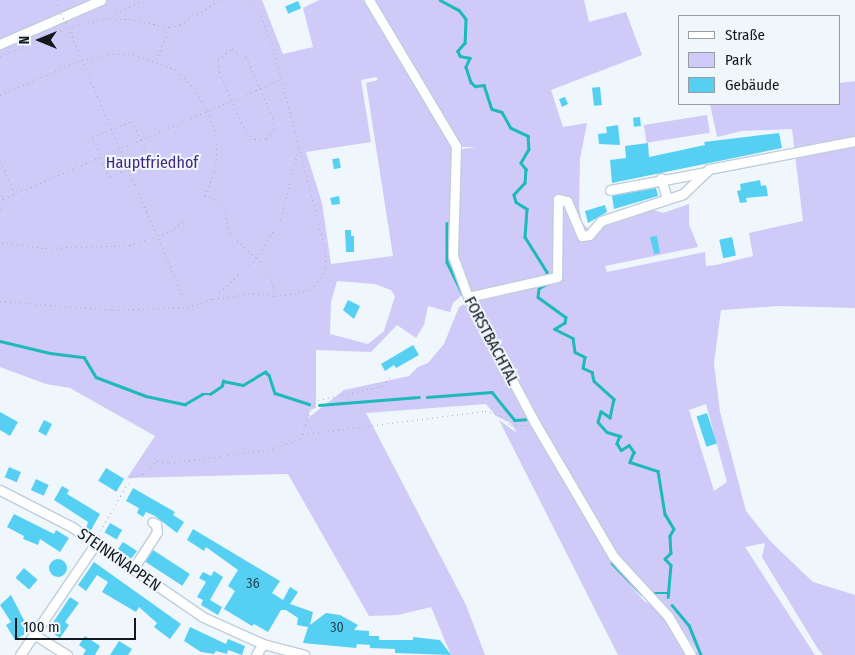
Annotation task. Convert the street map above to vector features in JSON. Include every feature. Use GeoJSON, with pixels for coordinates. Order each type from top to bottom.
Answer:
{"type":"FeatureCollection","features":[{"type":"Feature","properties":{"kind":"street"},"geometry":{"type":"LineString","coordinates":[[0,44],[101,0]]}},
{"type":"Feature","properties":{"kind":"street","name":"FORSTBACHTAL"},"geometry":{"type":"LineString","coordinates":[[368,0],[456,146],[453,256],[468,297],[535,423],[613,556],[668,616],[691,655]]}},
{"type":"Feature","properties":{"kind":"street"},"geometry":{"type":"LineString","coordinates":[[610,190],[661,178],[706,172],[855,141]]}},
{"type":"Feature","properties":{"kind":"street"},"geometry":{"type":"LineString","coordinates":[[468,297],[557,277],[558,198],[567,202],[582,236],[589,235],[601,221],[683,194],[706,172]]}},
{"type":"Feature","properties":{"kind":"street"},"geometry":{"type":"LineString","coordinates":[[661,178],[667,199]]}},
{"type":"Feature","properties":{"kind":"street","name":"STEINKNAPPEN"},"geometry":{"type":"LineString","coordinates":[[0,490],[45,512],[96,543],[203,617],[263,644],[305,655]]}},
{"type":"Feature","properties":{"kind":"street"},"geometry":{"type":"LineString","coordinates":[[133,569],[157,532],[156,524],[152,522]]}},
{"type":"Feature","properties":{"kind":"street"},"geometry":{"type":"LineString","coordinates":[[20,655],[96,543]]}},
{"type":"Feature","properties":{"kind":"street"},"geometry":{"type":"LineString","coordinates":[[35,634],[68,655]]}},
{"type":"Feature","properties":{"kind":"street"},"geometry":{"type":"LineString","coordinates":[[256,655],[263,644]]}},
{"type":"Feature","properties":{"kind":"path"},"geometry":{"type":"LineString","coordinates":[[55,0],[187,307]]}},
{"type":"Feature","properties":{"kind":"path"},"geometry":{"type":"LineString","coordinates":[[105,19],[123,7],[142,0]]}},
{"type":"Feature","properties":{"kind":"path"},"geometry":{"type":"LineString","coordinates":[[209,0],[210,4]]}},
{"type":"Feature","properties":{"kind":"path"},"geometry":{"type":"LineString","coordinates":[[0,56],[68,27],[105,19],[129,19],[169,27],[180,25],[210,4],[220,0]]}},
{"type":"Feature","properties":{"kind":"path"},"geometry":{"type":"LineString","coordinates":[[0,301],[113,310],[187,307],[253,292],[275,296],[311,289],[326,266],[325,249],[282,79],[261,15],[250,0]]}},
{"type":"Feature","properties":{"kind":"path"},"geometry":{"type":"LineString","coordinates":[[156,60],[169,27]]}},
{"type":"Feature","properties":{"kind":"path"},"geometry":{"type":"LineString","coordinates":[[226,50],[243,52],[261,88],[275,124],[266,139],[249,136],[232,100],[218,65],[226,50]]}},
{"type":"Feature","properties":{"kind":"path"},"geometry":{"type":"LineString","coordinates":[[0,94],[82,60],[121,53],[156,60],[177,70],[194,88],[208,111],[217,139],[216,167],[205,195],[194,211],[173,230],[158,237],[112,246],[43,248],[0,242]]}},
{"type":"Feature","properties":{"kind":"path"},"geometry":{"type":"LineString","coordinates":[[3,199],[282,79]]}},
{"type":"Feature","properties":{"kind":"path"},"geometry":{"type":"LineString","coordinates":[[132,120],[140,140],[149,160],[109,177],[92,138],[132,120]]}},
{"type":"Feature","properties":{"kind":"path"},"geometry":{"type":"LineString","coordinates":[[212,300],[257,258],[281,218],[299,146]]}},
{"type":"Feature","properties":{"kind":"path"},"geometry":{"type":"LineString","coordinates":[[0,161],[14,194]]}},
{"type":"Feature","properties":{"kind":"path"},"geometry":{"type":"LineString","coordinates":[[0,191],[3,199],[0,214]]}},
{"type":"Feature","properties":{"kind":"path"},"geometry":{"type":"LineString","coordinates":[[205,195],[219,201],[224,208],[230,232],[269,271],[275,296]]}},
{"type":"Feature","properties":{"kind":"path"},"geometry":{"type":"LineString","coordinates":[[96,543],[99,531],[132,476],[144,474],[157,461],[169,463],[272,449],[300,439],[314,402],[383,386],[390,377]]}},
{"type":"Feature","properties":{"kind":"path"},"geometry":{"type":"LineString","coordinates":[[302,434],[485,412],[502,416],[512,425],[523,427],[535,423]]}},
{"type":"Feature","properties":{"kind":"green space","name":"Hauptfriedhof"},"geometry":{"type":"Polygon","coordinates":[[[0,0],[262,0],[283,54],[313,47],[303,8],[319,0],[363,0],[455,150],[477,147],[461,147],[372,0],[584,0],[589,22],[626,12],[642,55],[551,90],[563,127],[587,123],[580,159],[579,207],[582,223],[593,233],[612,220],[650,209],[663,213],[689,204],[689,224],[698,247],[605,266],[607,272],[705,252],[706,266],[753,256],[749,233],[803,221],[792,129],[742,131],[717,137],[710,105],[840,105],[840,83],[855,81],[855,308],[779,306],[721,310],[714,363],[720,412],[746,511],[770,541],[813,582],[855,595],[855,655],[823,655],[818,649],[762,557],[765,543],[745,547],[815,655],[692,655],[697,651],[664,604],[636,577],[629,583],[644,601],[660,610],[688,655],[618,655],[499,420],[517,433],[511,423],[496,416],[486,404],[366,413],[466,605],[485,655],[451,655],[431,607],[398,615],[369,616],[288,474],[127,478],[155,436],[70,388],[46,384],[0,367],[0,0]],[[376,77],[361,80],[371,142],[306,152],[322,203],[331,264],[393,256],[366,83],[378,80],[376,77]],[[460,272],[455,278],[463,294],[453,303],[450,312],[428,306],[424,325],[416,338],[397,325],[371,352],[316,350],[316,408],[310,410],[308,418],[344,390],[409,376],[418,367],[428,363],[444,344],[459,307],[466,303],[476,306],[479,295],[468,290],[460,272]],[[337,281],[331,302],[330,334],[368,344],[384,331],[395,296],[391,290],[375,284],[337,281]],[[706,404],[689,410],[714,491],[727,482],[706,404]]]}},
{"type":"Feature","properties":{"kind":"green space"},"geometry":{"type":"Polygon","coordinates":[[[707,115],[710,133],[647,143],[644,125],[707,115]]]}},
{"type":"Feature","properties":{"kind":"building"},"geometry":{"type":"Polygon","coordinates":[[[298,1],[301,8],[288,14],[285,6],[298,1]]]}},
{"type":"Feature","properties":{"kind":"building"},"geometry":{"type":"Polygon","coordinates":[[[600,87],[602,105],[594,106],[592,88],[600,87]]]}},
{"type":"Feature","properties":{"kind":"building"},"geometry":{"type":"Polygon","coordinates":[[[565,97],[568,104],[562,107],[559,99],[565,97]]]}},
{"type":"Feature","properties":{"kind":"building"},"geometry":{"type":"Polygon","coordinates":[[[640,117],[641,126],[634,127],[633,118],[640,117]]]}},
{"type":"Feature","properties":{"kind":"building"},"geometry":{"type":"Polygon","coordinates":[[[618,125],[620,145],[599,144],[598,134],[607,133],[606,127],[618,125]]]}},
{"type":"Feature","properties":{"kind":"building"},"geometry":{"type":"Polygon","coordinates":[[[779,133],[782,148],[612,183],[610,160],[626,158],[625,146],[648,143],[649,157],[705,145],[704,142],[779,133]]]}},
{"type":"Feature","properties":{"kind":"building"},"geometry":{"type":"Polygon","coordinates":[[[339,158],[341,168],[334,169],[332,159],[339,158]]]}},
{"type":"Feature","properties":{"kind":"building"},"geometry":{"type":"Polygon","coordinates":[[[760,180],[761,186],[766,185],[768,196],[746,198],[747,202],[740,203],[737,191],[741,190],[740,184],[760,180]]]}},
{"type":"Feature","properties":{"kind":"building"},"geometry":{"type":"Polygon","coordinates":[[[656,188],[658,196],[614,209],[612,196],[656,188]]]}},
{"type":"Feature","properties":{"kind":"building"},"geometry":{"type":"Polygon","coordinates":[[[339,196],[340,204],[332,205],[330,198],[339,196]]]}},
{"type":"Feature","properties":{"kind":"building"},"geometry":{"type":"Polygon","coordinates":[[[605,205],[607,212],[588,223],[585,211],[605,205]]]}},
{"type":"Feature","properties":{"kind":"building"},"geometry":{"type":"Polygon","coordinates":[[[345,230],[351,230],[351,236],[354,236],[354,252],[346,252],[345,230]]]}},
{"type":"Feature","properties":{"kind":"building"},"geometry":{"type":"Polygon","coordinates":[[[657,236],[660,253],[654,254],[650,237],[657,236]]]}},
{"type":"Feature","properties":{"kind":"building"},"geometry":{"type":"Polygon","coordinates":[[[732,237],[736,256],[723,258],[719,240],[732,237]]]}},
{"type":"Feature","properties":{"kind":"building"},"geometry":{"type":"Polygon","coordinates":[[[348,300],[360,306],[354,319],[343,310],[348,300]]]}},
{"type":"Feature","properties":{"kind":"building"},"geometry":{"type":"Polygon","coordinates":[[[413,345],[419,355],[396,368],[394,365],[385,371],[381,364],[413,345]]]}},
{"type":"Feature","properties":{"kind":"building"},"geometry":{"type":"Polygon","coordinates":[[[0,412],[18,422],[10,436],[0,430],[0,412]]]}},
{"type":"Feature","properties":{"kind":"building"},"geometry":{"type":"Polygon","coordinates":[[[707,413],[717,443],[706,447],[697,416],[707,413]]]}},
{"type":"Feature","properties":{"kind":"building"},"geometry":{"type":"Polygon","coordinates":[[[44,420],[52,424],[46,436],[38,432],[44,420]]]}},
{"type":"Feature","properties":{"kind":"building"},"geometry":{"type":"Polygon","coordinates":[[[9,467],[21,472],[17,482],[5,477],[9,467]]]}},
{"type":"Feature","properties":{"kind":"building"},"geometry":{"type":"Polygon","coordinates":[[[106,468],[124,479],[116,492],[98,481],[106,468]]]}},
{"type":"Feature","properties":{"kind":"building"},"geometry":{"type":"Polygon","coordinates":[[[36,479],[49,485],[44,496],[31,490],[36,479]]]}},
{"type":"Feature","properties":{"kind":"building"},"geometry":{"type":"Polygon","coordinates":[[[62,486],[69,490],[67,494],[100,514],[90,532],[86,529],[88,522],[54,500],[62,486]]]}},
{"type":"Feature","properties":{"kind":"building"},"geometry":{"type":"Polygon","coordinates":[[[133,488],[175,512],[173,515],[184,522],[177,533],[155,516],[146,512],[143,517],[137,513],[139,508],[126,501],[133,488]]]}},
{"type":"Feature","properties":{"kind":"building"},"geometry":{"type":"Polygon","coordinates":[[[14,514],[54,534],[56,530],[69,538],[60,552],[40,539],[38,545],[23,539],[24,536],[7,527],[14,514]]]}},
{"type":"Feature","properties":{"kind":"building"},"geometry":{"type":"Polygon","coordinates":[[[110,523],[122,530],[117,540],[104,533],[110,523]]]}},
{"type":"Feature","properties":{"kind":"building"},"geometry":{"type":"Polygon","coordinates":[[[193,529],[280,581],[272,593],[283,600],[290,587],[298,592],[290,604],[313,612],[310,625],[326,613],[340,615],[358,625],[354,630],[369,631],[369,636],[379,636],[379,640],[413,640],[413,637],[440,640],[451,655],[395,653],[395,649],[370,648],[370,645],[357,644],[356,648],[303,643],[308,627],[297,625],[298,618],[286,610],[281,610],[268,632],[254,624],[252,626],[224,609],[235,591],[228,586],[238,570],[206,547],[204,551],[187,540],[193,529]]]}},
{"type":"Feature","properties":{"kind":"building"},"geometry":{"type":"Polygon","coordinates":[[[123,542],[137,551],[131,559],[118,549],[123,542]]]}},
{"type":"Feature","properties":{"kind":"building"},"geometry":{"type":"Polygon","coordinates":[[[153,550],[190,574],[182,586],[145,562],[153,550]]]}},
{"type":"Feature","properties":{"kind":"building"},"geometry":{"type":"Polygon","coordinates":[[[58,559],[64,562],[67,568],[64,574],[58,577],[52,574],[49,568],[52,562],[58,559]]]}},
{"type":"Feature","properties":{"kind":"building"},"geometry":{"type":"Polygon","coordinates":[[[94,562],[181,624],[170,639],[154,627],[157,623],[139,607],[136,612],[102,592],[108,582],[97,575],[86,591],[78,585],[94,562]]]}},
{"type":"Feature","properties":{"kind":"building"},"geometry":{"type":"Polygon","coordinates":[[[24,568],[38,580],[29,590],[15,578],[24,568]]]}},
{"type":"Feature","properties":{"kind":"building"},"geometry":{"type":"Polygon","coordinates":[[[214,571],[223,577],[210,600],[222,607],[218,615],[201,605],[203,600],[197,597],[206,582],[199,578],[203,572],[211,576],[214,571]]]}},
{"type":"Feature","properties":{"kind":"building"},"geometry":{"type":"Polygon","coordinates":[[[11,595],[27,626],[28,632],[15,640],[6,625],[11,622],[0,605],[11,595]]]}},
{"type":"Feature","properties":{"kind":"building"},"geometry":{"type":"Polygon","coordinates":[[[70,597],[79,603],[65,622],[69,625],[60,638],[48,630],[70,597]]]}},
{"type":"Feature","properties":{"kind":"building"},"geometry":{"type":"Polygon","coordinates":[[[190,627],[226,644],[228,639],[245,646],[242,655],[228,650],[227,654],[216,651],[214,654],[201,652],[184,641],[190,627]]]}},
{"type":"Feature","properties":{"kind":"building"},"geometry":{"type":"Polygon","coordinates":[[[85,636],[100,646],[95,655],[83,655],[86,650],[79,645],[85,636]]]}},
{"type":"Feature","properties":{"kind":"building"},"geometry":{"type":"Polygon","coordinates":[[[119,641],[132,649],[128,655],[110,655],[119,641]]]}},
{"type":"Feature","properties":{"kind":"waterway"},"geometry":{"type":"LineString","coordinates":[[440,0],[459,10],[466,19],[465,43],[458,51],[460,56],[470,58],[466,67],[471,82],[475,86],[484,85],[492,109],[502,112],[511,128],[528,136],[529,149],[521,163],[526,169],[525,183],[514,195],[516,202],[527,209],[525,237],[547,272],[547,284],[539,289],[538,297],[566,317],[565,323],[555,329],[573,338],[575,352],[585,357],[583,368],[592,372],[594,381],[614,399],[610,418],[601,412],[598,422],[607,432],[620,436],[617,443],[621,450],[629,445],[634,452],[630,462],[658,471],[665,514],[674,529],[670,536],[671,553],[665,559],[671,565],[668,597]]}},
{"type":"Feature","properties":{"kind":"waterway"},"geometry":{"type":"LineString","coordinates":[[447,223],[447,262],[463,295]]}},
{"type":"Feature","properties":{"kind":"waterway"},"geometry":{"type":"LineString","coordinates":[[0,341],[50,353],[84,357],[96,377],[146,396],[185,404],[202,394],[210,394],[222,386],[223,381],[243,385],[265,372],[269,375],[275,393],[309,404]]}},
{"type":"Feature","properties":{"kind":"waterway"},"geometry":{"type":"LineString","coordinates":[[427,397],[492,392],[515,420],[529,419]]}},
{"type":"Feature","properties":{"kind":"waterway"},"geometry":{"type":"LineString","coordinates":[[319,405],[419,397]]}},
{"type":"Feature","properties":{"kind":"waterway"},"geometry":{"type":"LineString","coordinates":[[612,563],[642,594]]}},
{"type":"Feature","properties":{"kind":"waterway"},"geometry":{"type":"LineString","coordinates":[[652,593],[669,593]]}},
{"type":"Feature","properties":{"kind":"waterway"},"geometry":{"type":"LineString","coordinates":[[672,605],[689,625],[701,655]]}}]}
